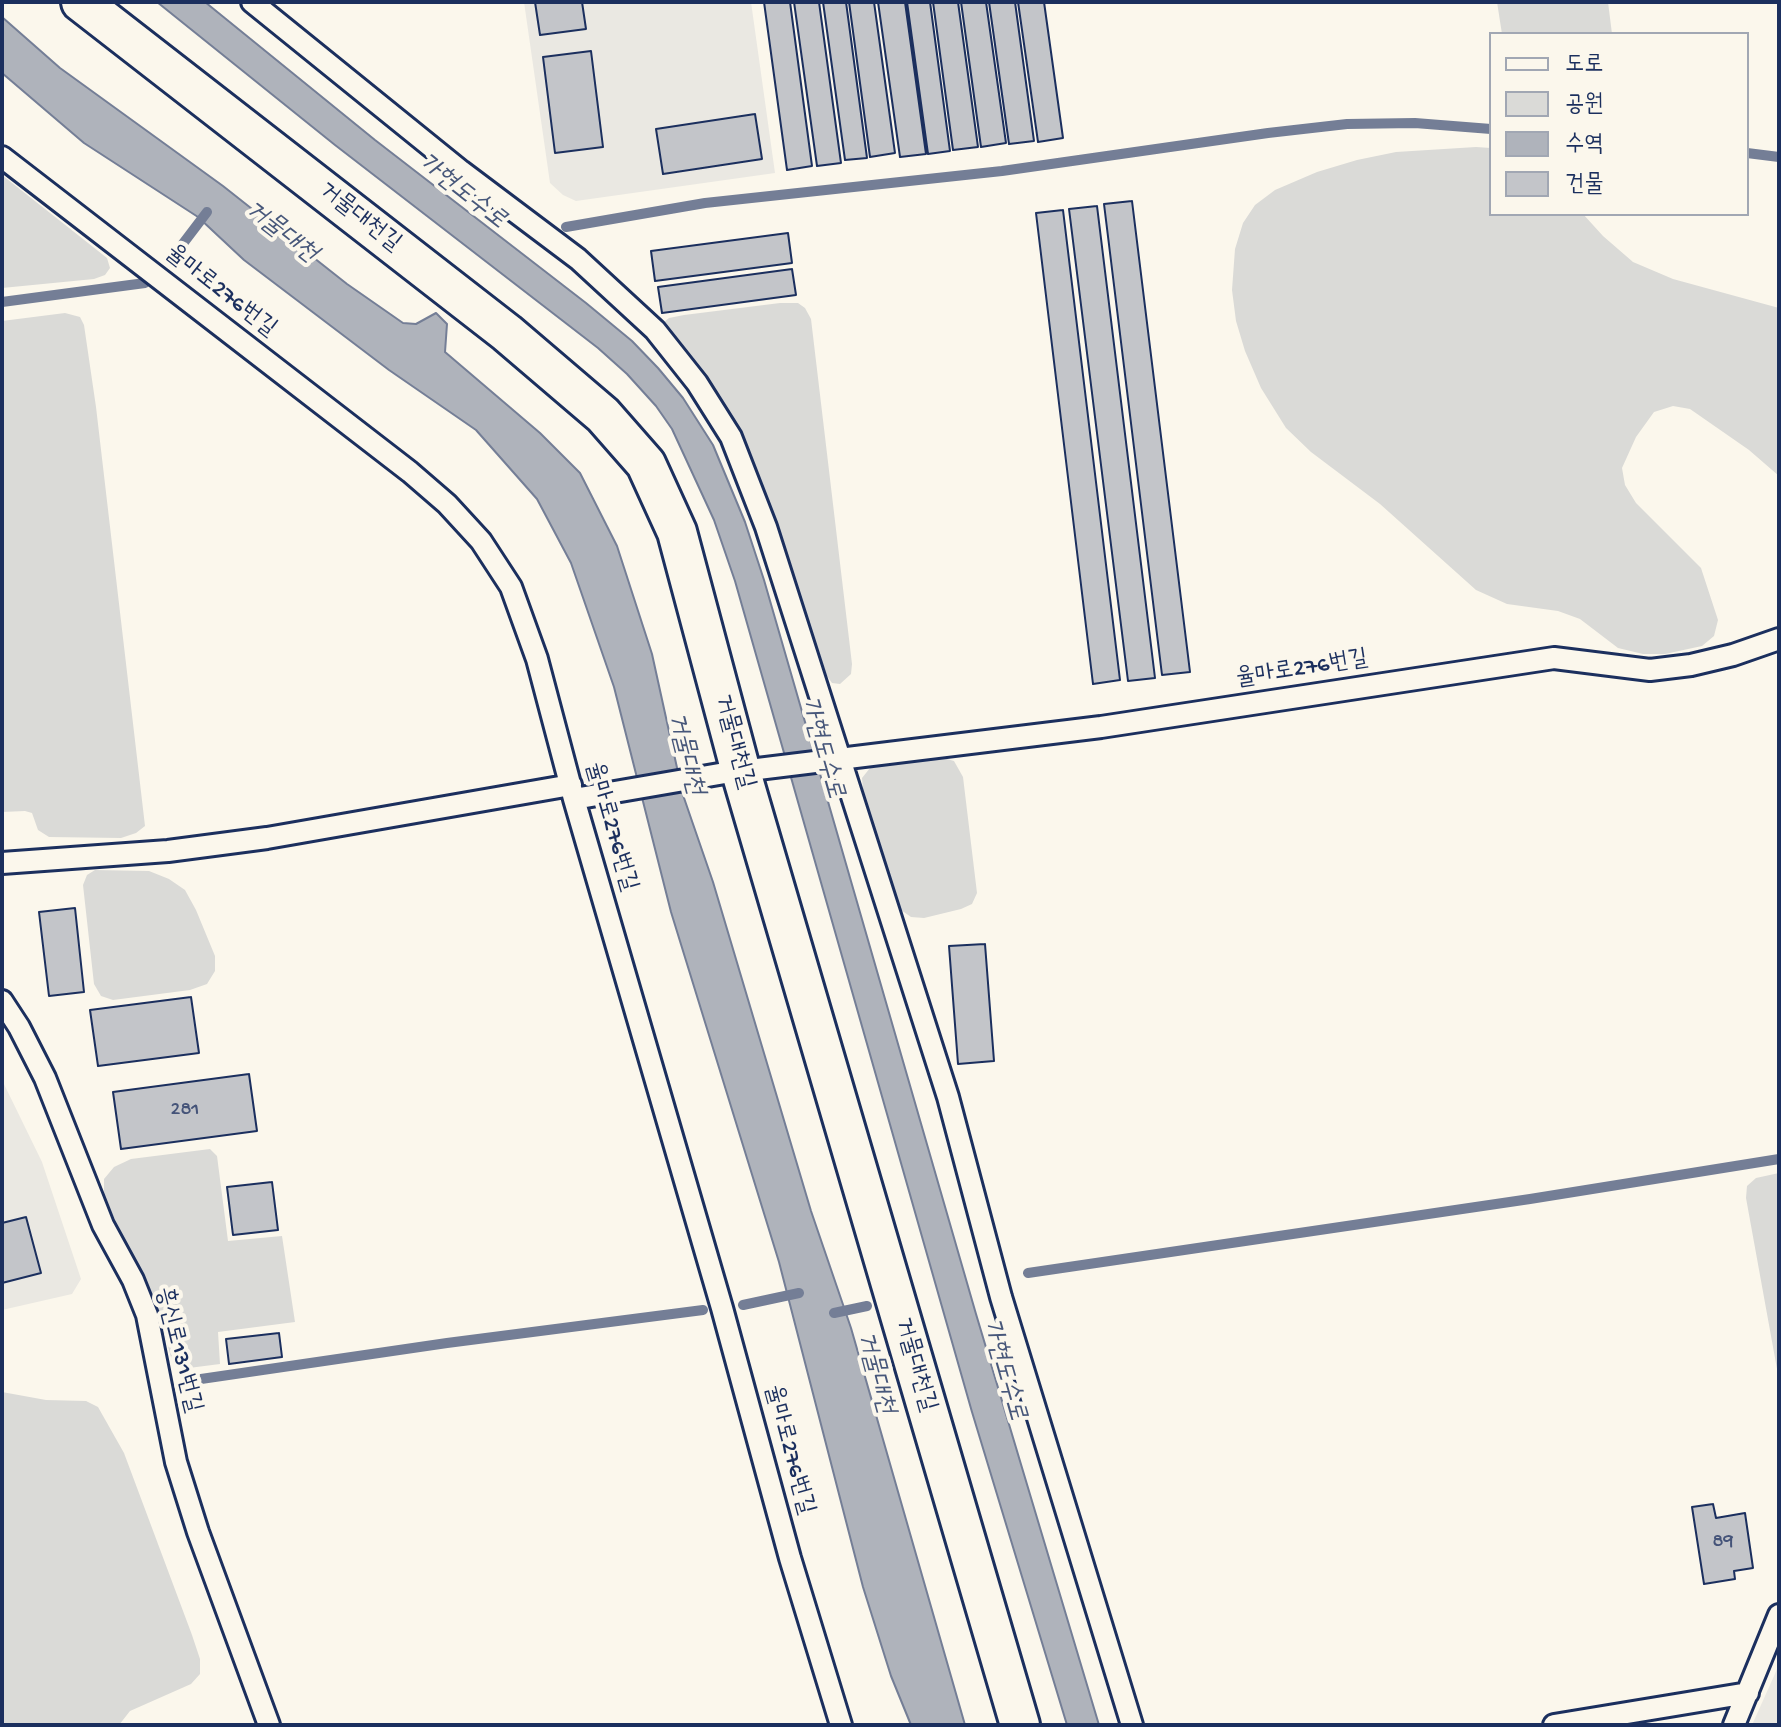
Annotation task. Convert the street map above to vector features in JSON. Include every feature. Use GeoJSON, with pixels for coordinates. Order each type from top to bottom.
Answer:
{"type":"FeatureCollection","features":[{"type":"Feature","properties":{"kind":"street","name":"거물대천길"},"geometry":{"type":"LineString","coordinates":[[81,2],[507,333],[603,415],[646,464],[677,532],[741,772],[1020,1725]]}},
{"type":"Feature","properties":{"kind":"lane"},"geometry":{"type":"LineString","coordinates":[[252,2],[461,171],[578,259],[655,330],[697,383],[731,437],[766,527],[834,759],[948,1097],[1001,1297],[1132,1725]]}},
{"type":"Feature","properties":{"kind":"lane","name":"율마로276번길"},"geometry":{"type":"LineString","coordinates":[[2,157],[410,472],[447,504],[481,541],[511,587],[537,659],[577,794],[790,1558],[841,1725]]}},
{"type":"Feature","properties":{"kind":"lane","name":"율마로276번길"},"geometry":{"type":"LineString","coordinates":[[2,863],[154,852],[253,840],[834,759],[1101,727],[1554,658],[1650,670],[1677,667],[1733,655],[1779,639]]}},
{"type":"Feature","properties":{"kind":"lane","name":"흥신로131번길"},"geometry":{"type":"LineString","coordinates":[[2,1001],[45,1078],[103,1225],[133,1280],[147,1315],[176,1462],[208,1562],[269,1725]]}},
{"type":"Feature","properties":{"kind":"lane"},"geometry":{"type":"LineString","coordinates":[[1734,1725],[1779,1615]]}},
{"type":"Feature","properties":{"kind":"lane"},"geometry":{"type":"LineString","coordinates":[[1554,1725],[1748,1693]]}},
{"type":"Feature","properties":{"kind":"shaded area"},"geometry":{"type":"Polygon","coordinates":[[[524,2],[751,2],[775,173],[576,201],[563,195],[550,183],[524,2]]]}},
{"type":"Feature","properties":{"kind":"shaded area"},"geometry":{"type":"Polygon","coordinates":[[[2,1080],[42,1162],[81,1279],[72,1294],[2,1310],[2,1080]]]}},
{"type":"Feature","properties":{"kind":"shaded area"},"geometry":{"type":"Polygon","coordinates":[[[1779,1664],[1779,1725],[1752,1725],[1774,1676],[1779,1664]]]}},
{"type":"Feature","properties":{"kind":"green space"},"geometry":{"type":"Polygon","coordinates":[[[1497,2],[1608,2],[1612,32],[1502,32],[1497,2]]]}},
{"type":"Feature","properties":{"kind":"green space"},"geometry":{"type":"Polygon","coordinates":[[[1489,148],[1489,216],[1585,216],[1633,262],[1673,279],[1779,308],[1779,476],[1749,450],[1690,409],[1673,406],[1654,412],[1636,437],[1622,468],[1625,485],[1636,503],[1701,568],[1718,620],[1714,636],[1702,646],[1665,654],[1643,654],[1618,648],[1580,619],[1558,611],[1507,604],[1476,590],[1380,504],[1311,452],[1286,428],[1261,388],[1236,321],[1232,290],[1235,249],[1243,223],[1255,205],[1275,190],[1317,172],[1396,152],[1489,148]]]}},
{"type":"Feature","properties":{"kind":"green space"},"geometry":{"type":"Polygon","coordinates":[[[2,175],[107,258],[110,268],[105,275],[94,279],[2,288],[2,175]]]}},
{"type":"Feature","properties":{"kind":"green space"},"geometry":{"type":"Polygon","coordinates":[[[798,303],[811,319],[852,664],[851,674],[840,684],[832,683],[827,676],[782,543],[736,429],[715,392],[664,322],[684,315],[798,303]]]}},
{"type":"Feature","properties":{"kind":"green space"},"geometry":{"type":"Polygon","coordinates":[[[65,313],[80,317],[84,325],[145,826],[121,838],[49,837],[38,830],[32,813],[2,812],[2,321],[65,313]]]}},
{"type":"Feature","properties":{"kind":"green space"},"geometry":{"type":"Polygon","coordinates":[[[940,757],[954,761],[963,777],[977,893],[972,904],[961,909],[924,918],[911,917],[901,910],[863,790],[862,778],[870,768],[940,757]]]}},
{"type":"Feature","properties":{"kind":"green space"},"geometry":{"type":"Polygon","coordinates":[[[95,870],[149,871],[185,890],[215,956],[215,971],[207,984],[190,990],[113,1000],[101,996],[94,984],[83,885],[87,875],[95,870]]]}},
{"type":"Feature","properties":{"kind":"green space"},"geometry":{"type":"Polygon","coordinates":[[[210,1149],[217,1156],[228,1241],[282,1236],[295,1322],[218,1332],[220,1364],[181,1369],[172,1361],[157,1306],[104,1197],[104,1179],[114,1167],[131,1159],[210,1149]]]}},
{"type":"Feature","properties":{"kind":"green space"},"geometry":{"type":"Polygon","coordinates":[[[1779,1173],[1779,1380],[1746,1198],[1747,1186],[1756,1178],[1779,1173]]]}},
{"type":"Feature","properties":{"kind":"green space"},"geometry":{"type":"Polygon","coordinates":[[[2,1392],[46,1400],[86,1401],[98,1407],[124,1453],[192,1635],[200,1659],[200,1674],[191,1684],[130,1711],[119,1725],[2,1725],[2,1392]]]}},
{"type":"Feature","properties":{"kind":"water"},"geometry":{"type":"Polygon","coordinates":[[[157,2],[205,2],[375,140],[586,303],[632,341],[658,368],[683,398],[713,445],[745,522],[764,580],[976,1314],[1099,1725],[1067,1725],[972,1412],[735,581],[714,520],[672,429],[627,374],[598,348],[335,145],[157,2]]]}},
{"type":"Feature","properties":{"kind":"water","name":"거물대천"},"geometry":{"type":"Polygon","coordinates":[[[2,17],[60,68],[223,186],[347,284],[403,323],[416,324],[436,313],[447,324],[445,352],[540,433],[580,473],[617,546],[652,654],[683,795],[713,882],[811,1211],[851,1328],[965,1725],[911,1725],[891,1676],[863,1587],[779,1262],[671,912],[614,687],[571,563],[537,499],[476,430],[389,370],[244,260],[198,217],[84,143],[2,73],[2,17]]]}},
{"type":"Feature","properties":{"kind":"building"},"geometry":{"type":"Polygon","coordinates":[[[535,2],[582,2],[586,29],[540,35],[535,2]]]}},
{"type":"Feature","properties":{"kind":"building"},"geometry":{"type":"Polygon","coordinates":[[[764,2],[790,2],[812,166],[787,170],[764,2]]]}},
{"type":"Feature","properties":{"kind":"building"},"geometry":{"type":"Polygon","coordinates":[[[794,2],[819,2],[841,163],[817,166],[794,2]]]}},
{"type":"Feature","properties":{"kind":"building"},"geometry":{"type":"Polygon","coordinates":[[[823,2],[846,2],[867,158],[845,160],[823,2]]]}},
{"type":"Feature","properties":{"kind":"building"},"geometry":{"type":"Polygon","coordinates":[[[849,2],[874,2],[895,153],[870,157],[849,2]]]}},
{"type":"Feature","properties":{"kind":"building"},"geometry":{"type":"Polygon","coordinates":[[[878,2],[905,2],[926,154],[900,157],[878,2]]]}},
{"type":"Feature","properties":{"kind":"building"},"geometry":{"type":"Polygon","coordinates":[[[907,2],[930,2],[950,151],[928,154],[907,2]]]}},
{"type":"Feature","properties":{"kind":"building"},"geometry":{"type":"Polygon","coordinates":[[[933,2],[958,2],[978,147],[953,150],[933,2]]]}},
{"type":"Feature","properties":{"kind":"building"},"geometry":{"type":"Polygon","coordinates":[[[961,2],[986,2],[1006,143],[981,147],[961,2]]]}},
{"type":"Feature","properties":{"kind":"building"},"geometry":{"type":"Polygon","coordinates":[[[989,2],[1015,2],[1034,141],[1009,144],[989,2]]]}},
{"type":"Feature","properties":{"kind":"building"},"geometry":{"type":"Polygon","coordinates":[[[1018,2],[1044,2],[1063,138],[1038,142],[1018,2]]]}},
{"type":"Feature","properties":{"kind":"building"},"geometry":{"type":"Polygon","coordinates":[[[591,51],[603,147],[555,153],[543,57],[591,51]]]}},
{"type":"Feature","properties":{"kind":"building"},"geometry":{"type":"Polygon","coordinates":[[[755,114],[762,159],[663,174],[656,129],[755,114]]]}},
{"type":"Feature","properties":{"kind":"building"},"geometry":{"type":"Polygon","coordinates":[[[1132,201],[1190,672],[1162,675],[1104,204],[1132,201]]]}},
{"type":"Feature","properties":{"kind":"building"},"geometry":{"type":"Polygon","coordinates":[[[1097,206],[1155,678],[1128,681],[1069,209],[1097,206]]]}},
{"type":"Feature","properties":{"kind":"building"},"geometry":{"type":"Polygon","coordinates":[[[1063,210],[1120,680],[1093,684],[1036,213],[1063,210]]]}},
{"type":"Feature","properties":{"kind":"building"},"geometry":{"type":"Polygon","coordinates":[[[788,233],[792,263],[655,281],[651,251],[788,233]]]}},
{"type":"Feature","properties":{"kind":"building"},"geometry":{"type":"Polygon","coordinates":[[[792,269],[796,295],[662,313],[658,287],[792,269]]]}},
{"type":"Feature","properties":{"kind":"building"},"geometry":{"type":"Polygon","coordinates":[[[75,908],[84,992],[49,996],[39,912],[75,908]]]}},
{"type":"Feature","properties":{"kind":"building"},"geometry":{"type":"Polygon","coordinates":[[[985,944],[994,1061],[958,1064],[949,946],[985,944]]]}},
{"type":"Feature","properties":{"kind":"building"},"geometry":{"type":"Polygon","coordinates":[[[191,997],[199,1053],[98,1066],[90,1010],[191,997]]]}},
{"type":"Feature","properties":{"kind":"building"},"geometry":{"type":"Polygon","coordinates":[[[249,1074],[257,1131],[121,1149],[113,1092],[249,1074]]]}},
{"type":"Feature","properties":{"kind":"building"},"geometry":{"type":"Polygon","coordinates":[[[272,1182],[278,1230],[233,1235],[227,1187],[272,1182]]]}},
{"type":"Feature","properties":{"kind":"building"},"geometry":{"type":"Polygon","coordinates":[[[26,1217],[41,1273],[2,1283],[2,1223],[26,1217]]]}},
{"type":"Feature","properties":{"kind":"building"},"geometry":{"type":"Polygon","coordinates":[[[279,1333],[282,1357],[229,1364],[226,1339],[279,1333]]]}},
{"type":"Feature","properties":{"kind":"building"},"geometry":{"type":"Polygon","coordinates":[[[1713,1504],[1716,1518],[1745,1513],[1753,1568],[1734,1571],[1735,1579],[1704,1584],[1692,1507],[1713,1504]]]}},
{"type":"Feature","properties":{"kind":"waterway"},"geometry":{"type":"LineString","coordinates":[[566,227],[705,203],[1002,171],[1347,124],[1415,123],[1489,129]]}},
{"type":"Feature","properties":{"kind":"waterway"},"geometry":{"type":"LineString","coordinates":[[1749,153],[1779,157]]}},
{"type":"Feature","properties":{"kind":"waterway"},"geometry":{"type":"LineString","coordinates":[[172,258],[207,212]]}},
{"type":"Feature","properties":{"kind":"waterway"},"geometry":{"type":"LineString","coordinates":[[2,302],[145,283]]}},
{"type":"Feature","properties":{"kind":"waterway"},"geometry":{"type":"LineString","coordinates":[[1028,1273],[1779,1159]]}},
{"type":"Feature","properties":{"kind":"waterway"},"geometry":{"type":"LineString","coordinates":[[743,1305],[799,1293]]}},
{"type":"Feature","properties":{"kind":"waterway"},"geometry":{"type":"LineString","coordinates":[[834,1313],[867,1306]]}},
{"type":"Feature","properties":{"kind":"waterway"},"geometry":{"type":"LineString","coordinates":[[201,1379],[703,1310]]}},
{"type":"Feature","properties":{"kind":"water label","name":"가현도수로"},"geometry":{"type":"Point","coordinates":[461,193]}},
{"type":"Feature","properties":{"kind":"water label","name":"가현도수로"},"geometry":{"type":"Point","coordinates":[820,748]}},
{"type":"Feature","properties":{"kind":"water label","name":"가현도수로"},"geometry":{"type":"Point","coordinates":[1002,1370]}}]}
